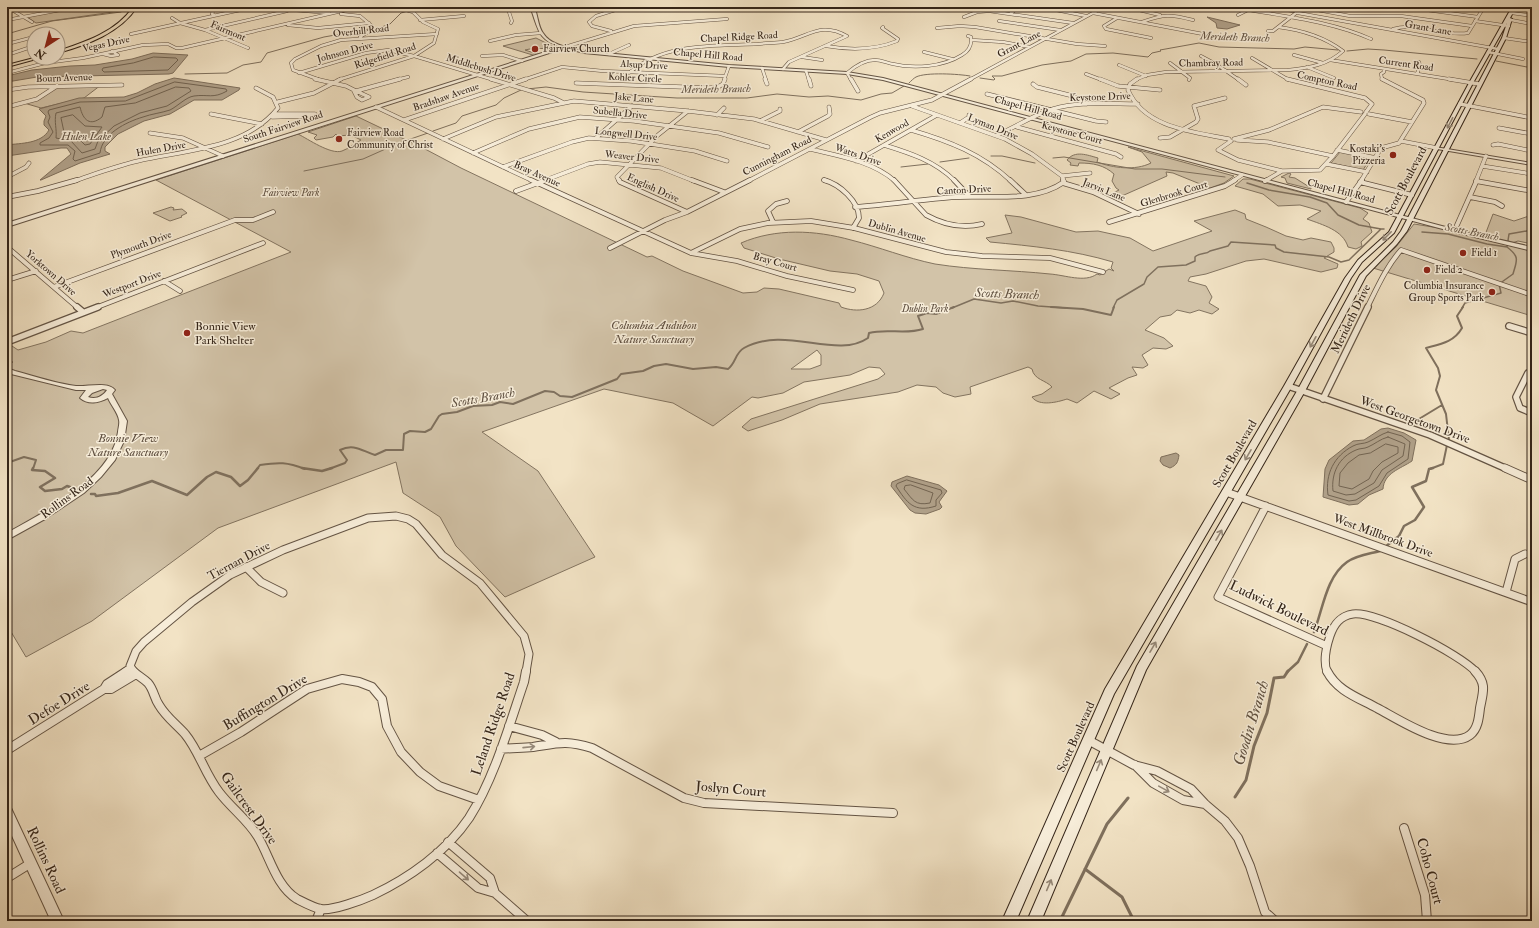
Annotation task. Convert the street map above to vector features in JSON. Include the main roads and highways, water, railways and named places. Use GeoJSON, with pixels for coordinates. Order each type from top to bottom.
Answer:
{"type":"FeatureCollection","features":[{"type":"Feature","properties":{"kind":"main road"},"geometry":{"type":"LineString","coordinates":[[66,49],[106,33],[123,22],[135,7]]}},
{"type":"Feature","properties":{"kind":"main road","name":"Scott Boulevard"},"geometry":{"type":"LineString","coordinates":[[1493,50],[1504,38],[1514,7]]}},
{"type":"Feature","properties":{"kind":"main road","name":"Scott Boulevard"},"geometry":{"type":"LineString","coordinates":[[1009,921],[1119,673],[1288,386],[1348,278],[1360,261],[1406,217],[1509,20]]}},
{"type":"Feature","properties":{"kind":"main road"},"geometry":{"type":"LineString","coordinates":[[7,66],[26,61]]}},
{"type":"Feature","properties":{"kind":"main road","name":"Scott Boulevard"},"geometry":{"type":"LineString","coordinates":[[1034,921],[1141,669],[1301,391],[1363,275],[1395,243],[1404,231],[1412,195],[1441,148]]}},
{"type":"Feature","properties":{"kind":"water"},"geometry":{"type":"Polygon","coordinates":[[[1207,17],[1240,25],[1227,29],[1217,28],[1216,23],[1207,17]]]}},
{"type":"Feature","properties":{"kind":"water"},"geometry":{"type":"Polygon","coordinates":[[[153,53],[188,55],[173,73],[169,74],[37,77],[7,82],[7,76],[32,70],[95,65],[132,59],[153,53]]]}},
{"type":"Feature","properties":{"kind":"water","name":"Hulen Lake"},"geometry":{"type":"Polygon","coordinates":[[[174,78],[240,88],[222,100],[194,100],[170,114],[144,121],[118,134],[105,147],[105,151],[110,154],[80,163],[41,180],[71,154],[67,148],[7,156],[7,145],[36,140],[45,135],[49,130],[44,125],[46,116],[39,109],[79,98],[124,97],[174,78]]]}},
{"type":"Feature","properties":{"kind":"water"},"geometry":{"type":"Polygon","coordinates":[[[1388,428],[1404,433],[1416,440],[1412,461],[1389,475],[1383,489],[1369,495],[1358,504],[1349,505],[1323,497],[1325,469],[1329,460],[1353,441],[1364,440],[1381,429],[1388,428]]]}},
{"type":"Feature","properties":{"kind":"water"},"geometry":{"type":"Polygon","coordinates":[[[1176,453],[1179,455],[1177,463],[1170,468],[1163,465],[1160,461],[1161,457],[1176,453]]]}},
{"type":"Feature","properties":{"kind":"water"},"geometry":{"type":"Polygon","coordinates":[[[907,476],[939,485],[947,491],[939,502],[942,507],[926,514],[915,513],[910,510],[891,486],[892,482],[907,476]]]}},
{"type":"Feature","properties":{"kind":"waterway"},"geometry":{"type":"LineString","coordinates":[[145,10],[166,7]]}},
{"type":"Feature","properties":{"kind":"waterway"},"geometry":{"type":"LineString","coordinates":[[412,10],[425,7]]}},
{"type":"Feature","properties":{"kind":"waterway"},"geometry":{"type":"LineString","coordinates":[[376,29],[390,24],[401,13],[408,11]]}},
{"type":"Feature","properties":{"kind":"waterway"},"geometry":{"type":"LineString","coordinates":[[7,34],[52,21],[121,12]]}},
{"type":"Feature","properties":{"kind":"waterway"},"geometry":{"type":"LineString","coordinates":[[185,74],[227,73],[243,65],[261,62],[267,53],[324,37],[369,29]]}},
{"type":"Feature","properties":{"kind":"waterway","name":"Merideth Branch"},"geometry":{"type":"LineString","coordinates":[[980,78],[994,80],[995,79],[992,76],[1002,76],[1042,65],[1071,61],[1086,54],[1113,53],[1148,57],[1152,53],[1161,51],[1160,50],[1199,43],[1219,47],[1294,49],[1305,47],[1338,50]]}},
{"type":"Feature","properties":{"kind":"waterway","name":"Merideth Branch"},"geometry":{"type":"LineString","coordinates":[[1347,51],[1368,49],[1477,59]]}},
{"type":"Feature","properties":{"kind":"waterway","name":"Merideth Branch"},"geometry":{"type":"LineString","coordinates":[[1496,61],[1532,68]]}},
{"type":"Feature","properties":{"kind":"waterway","name":"Merideth Branch"},"geometry":{"type":"LineString","coordinates":[[909,83],[916,77],[927,74],[970,76]]}},
{"type":"Feature","properties":{"kind":"waterway","name":"Merideth Branch"},"geometry":{"type":"LineString","coordinates":[[527,89],[546,87],[583,92],[677,98],[747,98],[777,94],[809,97],[828,96],[861,100],[881,94],[892,93],[904,86]]}},
{"type":"Feature","properties":{"kind":"waterway","name":"Merideth Branch"},"geometry":{"type":"LineString","coordinates":[[433,131],[456,123],[462,116],[496,105],[504,98],[521,90]]}},
{"type":"Feature","properties":{"kind":"waterway","name":"Merideth Branch"},"geometry":{"type":"LineString","coordinates":[[304,171],[363,159],[399,143],[428,133]]}},
{"type":"Feature","properties":{"kind":"waterway"},"geometry":{"type":"LineString","coordinates":[[991,156],[1002,156],[1035,163]]}},
{"type":"Feature","properties":{"kind":"waterway"},"geometry":{"type":"LineString","coordinates":[[1053,158],[1064,157],[1135,169],[1162,169],[1225,177]]}},
{"type":"Feature","properties":{"kind":"waterway"},"geometry":{"type":"LineString","coordinates":[[940,162],[969,158]]}},
{"type":"Feature","properties":{"kind":"waterway"},"geometry":{"type":"LineString","coordinates":[[901,167],[928,164]]}},
{"type":"Feature","properties":{"kind":"waterway"},"geometry":{"type":"LineString","coordinates":[[1247,183],[1269,190],[1310,197],[1327,203],[1338,215],[1359,225],[1381,229]]}},
{"type":"Feature","properties":{"kind":"waterway","name":"Scotts Branch"},"geometry":{"type":"LineString","coordinates":[[1113,308],[1117,300],[1144,284],[1147,277],[1158,267],[1186,265],[1195,261],[1195,257],[1197,255],[1228,246],[1231,242],[1275,245],[1276,248],[1284,252],[1329,257],[1341,262],[1349,260],[1381,229]]}},
{"type":"Feature","properties":{"kind":"waterway","name":"Scotts Branch"},"geometry":{"type":"LineString","coordinates":[[1507,247],[1509,234],[1532,230]]}},
{"type":"Feature","properties":{"kind":"waterway","name":"Scotts Branch"},"geometry":{"type":"LineString","coordinates":[[1422,232],[1448,234],[1487,244],[1507,247]]}},
{"type":"Feature","properties":{"kind":"waterway","name":"Goodin Branch"},"geometry":{"type":"LineString","coordinates":[[1462,308],[1465,303],[1501,293],[1499,284],[1513,274],[1516,262],[1516,256],[1507,247]]}},
{"type":"Feature","properties":{"kind":"waterway","name":"Scotts Branch"},"geometry":{"type":"LineString","coordinates":[[952,308],[974,299],[1001,303],[1013,301],[1038,306],[1059,308]]}},
{"type":"Feature","properties":{"kind":"waterway","name":"Scotts Branch"},"geometry":{"type":"LineString","coordinates":[[330,468],[345,463],[347,460],[340,450],[345,448],[354,447],[375,455],[386,450],[403,450],[404,434],[410,431],[425,432],[431,429],[439,416],[442,414],[457,412],[473,406],[492,405],[500,402],[513,404],[545,391],[554,392],[560,396],[572,397],[617,379],[621,374],[643,371],[654,366],[666,364],[693,369],[716,367],[728,369],[731,367],[741,350],[760,342],[777,340],[841,346],[855,344],[868,338],[869,333],[882,331],[916,331],[923,329],[918,316],[927,313],[936,314],[954,307]]}},
{"type":"Feature","properties":{"kind":"waterway","name":"Scotts Branch"},"geometry":{"type":"LineString","coordinates":[[1051,307],[1059,308]]}},
{"type":"Feature","properties":{"kind":"waterway","name":"Scotts Branch"},"geometry":{"type":"LineString","coordinates":[[1059,308],[1083,309],[1111,315],[1114,307]]}},
{"type":"Feature","properties":{"kind":"waterway","name":"Goodin Branch"},"geometry":{"type":"LineString","coordinates":[[1449,440],[1446,414],[1436,390],[1440,376],[1438,368],[1426,348],[1447,342],[1459,333],[1462,328],[1457,316],[1463,307]]}},
{"type":"Feature","properties":{"kind":"waterway","name":"Scotts Branch"},"geometry":{"type":"LineString","coordinates":[[1059,308],[1066,308]]}},
{"type":"Feature","properties":{"kind":"waterway"},"geometry":{"type":"LineString","coordinates":[[1409,425],[1442,405]]}},
{"type":"Feature","properties":{"kind":"waterway","name":"Goodin Branch"},"geometry":{"type":"LineString","coordinates":[[1432,468],[1443,464],[1447,445]]}},
{"type":"Feature","properties":{"kind":"waterway","name":"Scotts Branch"},"geometry":{"type":"LineString","coordinates":[[7,463],[24,457],[36,460],[33,469]]}},
{"type":"Feature","properties":{"kind":"waterway","name":"Scotts Branch"},"geometry":{"type":"LineString","coordinates":[[257,469],[260,465],[278,463],[302,468]]}},
{"type":"Feature","properties":{"kind":"waterway","name":"Scotts Branch"},"geometry":{"type":"LineString","coordinates":[[33,468],[32,470],[45,471],[55,478],[40,487],[45,491],[62,489],[67,486],[70,487]]}},
{"type":"Feature","properties":{"kind":"waterway","name":"Scotts Branch"},"geometry":{"type":"LineString","coordinates":[[91,494],[95,494],[96,496],[118,493],[152,481],[187,495],[207,477],[216,472],[231,477],[240,486],[248,480],[258,468]]}},
{"type":"Feature","properties":{"kind":"waterway","name":"Scotts Branch"},"geometry":{"type":"LineString","coordinates":[[302,468],[322,471],[330,468]]}},
{"type":"Feature","properties":{"kind":"waterway","name":"Goodin Branch"},"geometry":{"type":"LineString","coordinates":[[1385,547],[1399,536],[1404,526],[1415,520],[1424,507],[1412,487],[1426,481],[1429,469],[1432,468]]}},
{"type":"Feature","properties":{"kind":"waterway","name":"Goodin Branch"},"geometry":{"type":"LineString","coordinates":[[1314,632],[1326,594],[1334,576],[1340,568],[1355,558],[1380,551]]}},
{"type":"Feature","properties":{"kind":"waterway","name":"Goodin Branch"},"geometry":{"type":"LineString","coordinates":[[1288,671],[1298,662],[1307,644]]}},
{"type":"Feature","properties":{"kind":"waterway","name":"Goodin Branch"},"geometry":{"type":"LineString","coordinates":[[1235,797],[1246,780],[1254,746],[1267,713],[1274,678],[1284,677],[1288,671]]}},
{"type":"Feature","properties":{"kind":"waterway","name":"Goodin Branch"},"geometry":{"type":"LineString","coordinates":[[1085,869],[1107,824],[1128,798]]}},
{"type":"Feature","properties":{"kind":"waterway","name":"Goodin Branch"},"geometry":{"type":"LineString","coordinates":[[1060,921],[1085,869]]}},
{"type":"Feature","properties":{"kind":"waterway"},"geometry":{"type":"LineString","coordinates":[[1085,869],[1122,897],[1134,921]]}},
{"type":"Feature","properties":{"kind":"place","name":"Fairview Church"},"geometry":{"type":"Point","coordinates":[535,49]}},
{"type":"Feature","properties":{"kind":"place","name":"Fairview Road Community of Christ"},"geometry":{"type":"Point","coordinates":[339,139]}},
{"type":"Feature","properties":{"kind":"place","name":"Kostaki's Pizzeria"},"geometry":{"type":"Point","coordinates":[1393,155]}},
{"type":"Feature","properties":{"kind":"place","name":"Field 1"},"geometry":{"type":"Point","coordinates":[1463,253]}},
{"type":"Feature","properties":{"kind":"place","name":"Field 2"},"geometry":{"type":"Point","coordinates":[1427,270]}},
{"type":"Feature","properties":{"kind":"place","name":"Columbia Insurance Group Sports Park"},"geometry":{"type":"Point","coordinates":[1492,292]}},
{"type":"Feature","properties":{"kind":"place","name":"Bonnie View Park Shelter"},"geometry":{"type":"Point","coordinates":[187,333]}},
{"type":"Feature","properties":{"kind":"park label","name":"Fairview Park"},"geometry":{"type":"Point","coordinates":[291,193]}},
{"type":"Feature","properties":{"kind":"park label","name":"Dublin Park"},"geometry":{"type":"Point","coordinates":[925,309]}},
{"type":"Feature","properties":{"kind":"park label","name":"Columbia Audubon Nature Sanctuary"},"geometry":{"type":"Point","coordinates":[654,332]}},
{"type":"Feature","properties":{"kind":"park label","name":"Bonnie View Nature Sanctuary"},"geometry":{"type":"Point","coordinates":[128,445]}}]}
